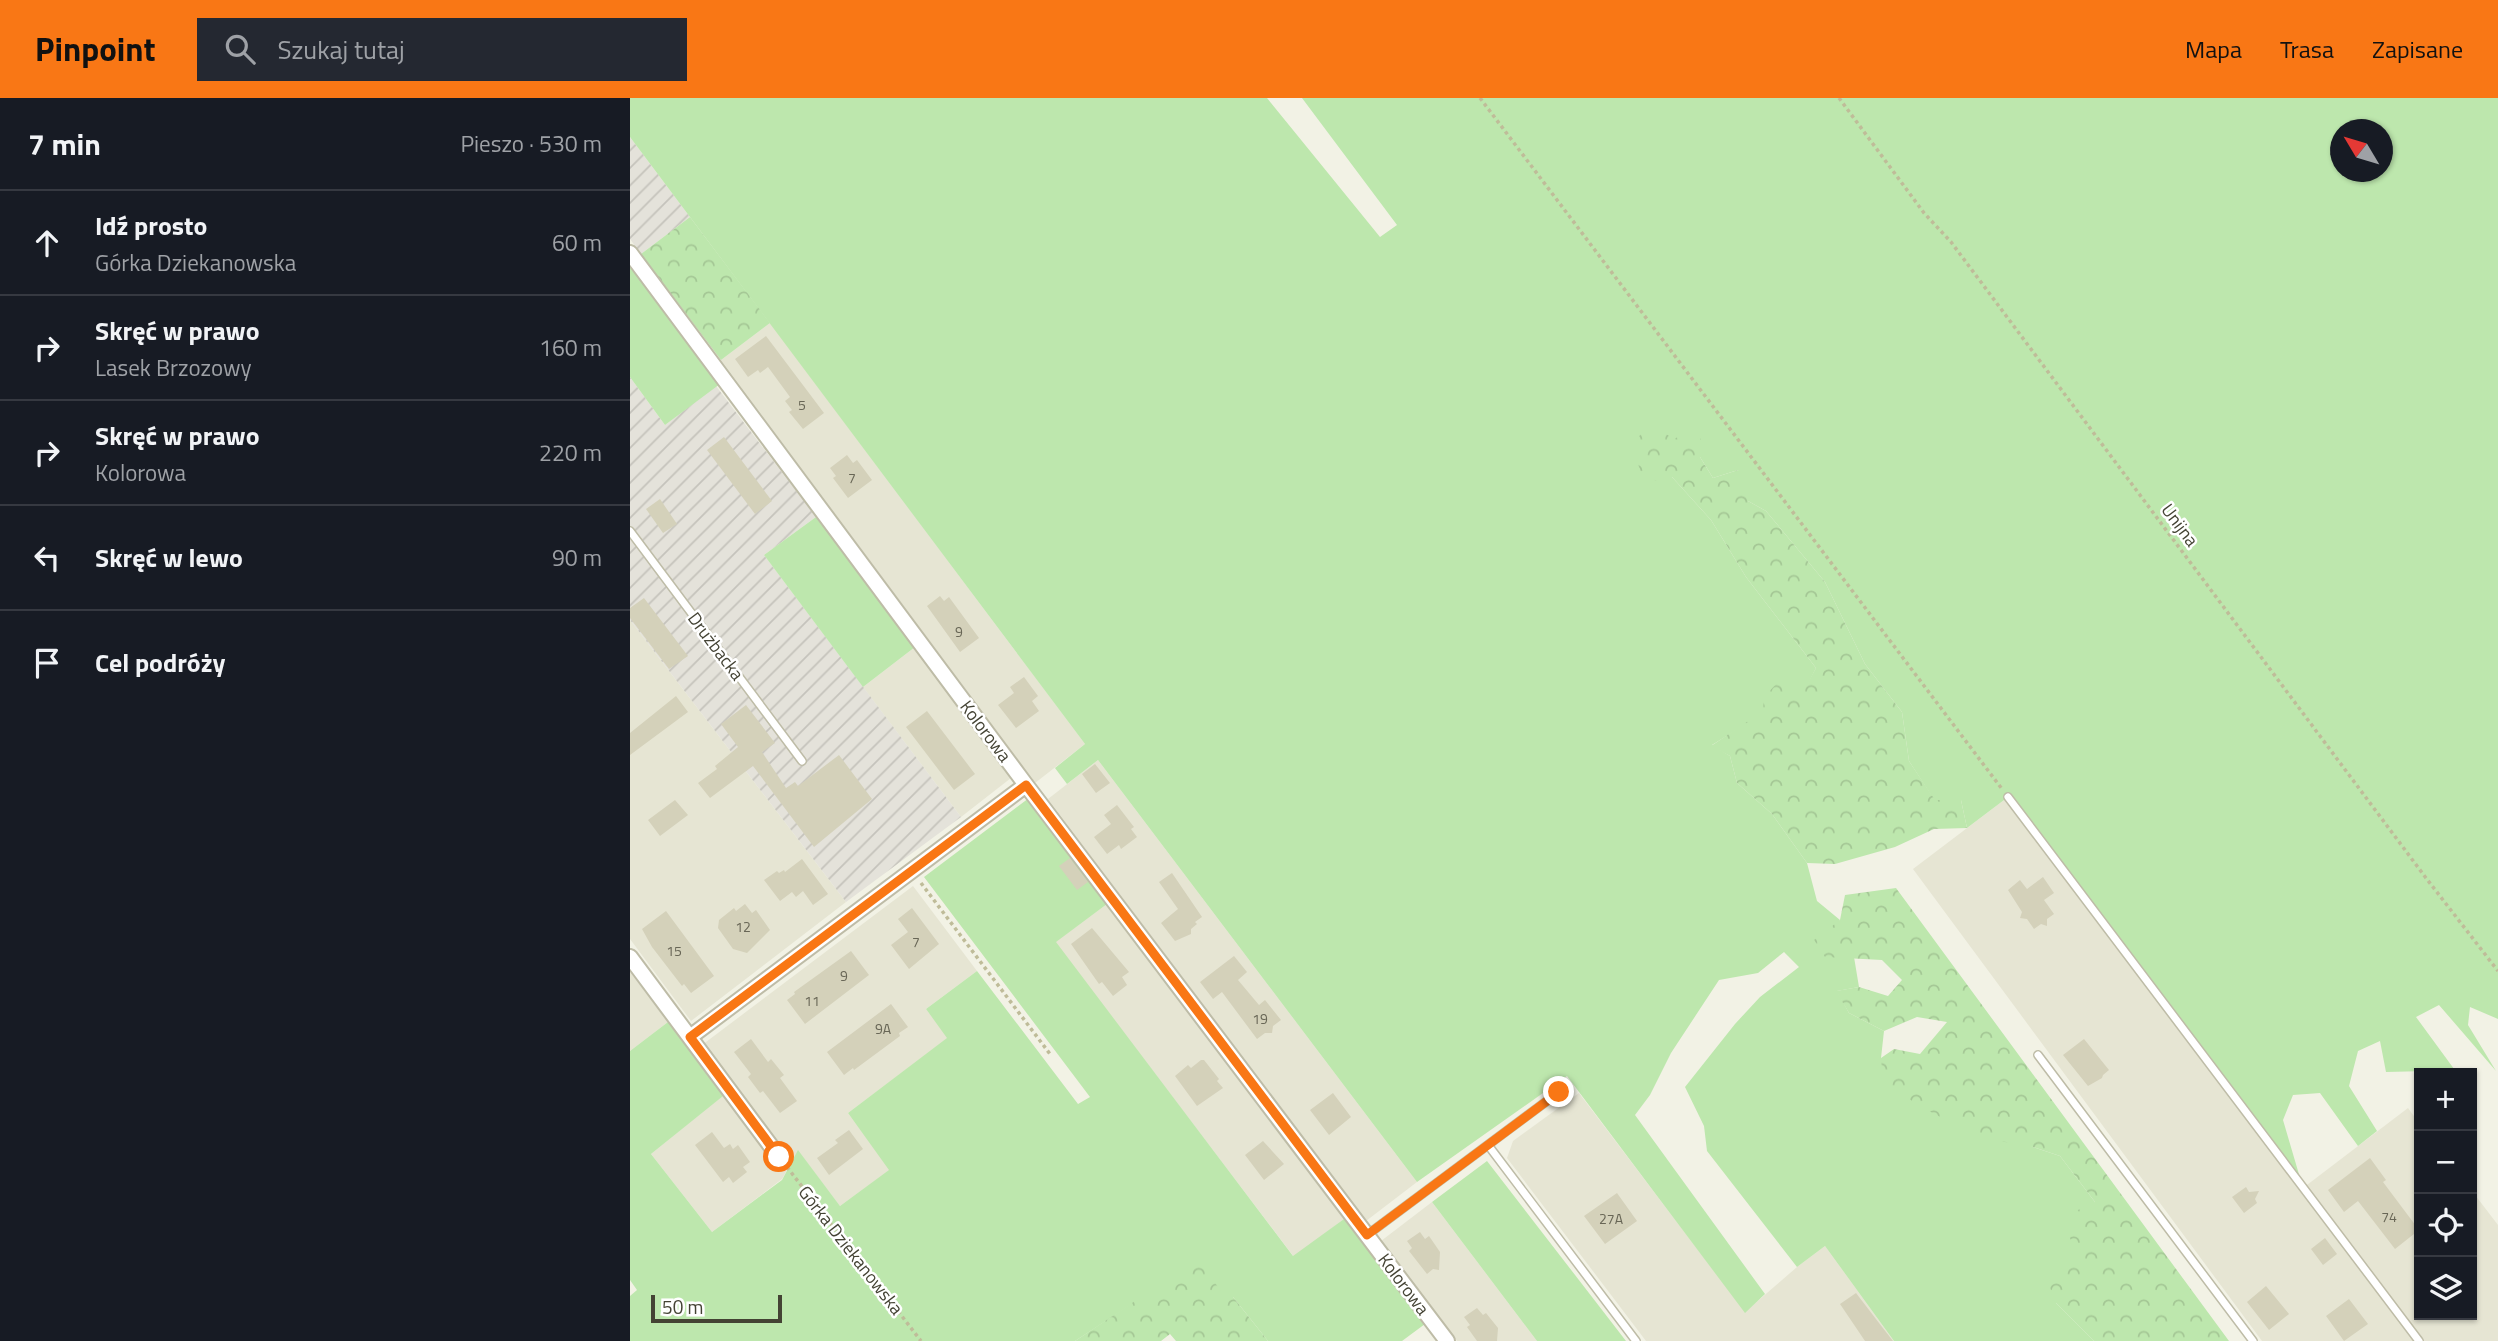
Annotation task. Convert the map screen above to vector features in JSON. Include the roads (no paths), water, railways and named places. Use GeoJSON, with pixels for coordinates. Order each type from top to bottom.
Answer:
{"type":"FeatureCollection","features":[{"type":"Feature","properties":{"kind":"street","name":"Kolorowa"},"geometry":{"type":"LineString","coordinates":[[630,253],[1026,785],[1447,1341]]}},
{"type":"Feature","properties":{"kind":"street"},"geometry":{"type":"LineString","coordinates":[[690,1037],[1026,785]]}},
{"type":"Feature","properties":{"kind":"street"},"geometry":{"type":"LineString","coordinates":[[630,957],[779,1157]]}},
{"type":"Feature","properties":{"kind":"lane","name":"Drużbacka"},"geometry":{"type":"LineString","coordinates":[[630,531],[802,761]]}},
{"type":"Feature","properties":{"kind":"lane"},"geometry":{"type":"LineString","coordinates":[[2008,797],[2419,1341]]}},
{"type":"Feature","properties":{"kind":"lane"},"geometry":{"type":"LineString","coordinates":[[2038,1055],[2253,1341]]}},
{"type":"Feature","properties":{"kind":"lane"},"geometry":{"type":"LineString","coordinates":[[1367,1235],[1559,1092]]}},
{"type":"Feature","properties":{"kind":"lane"},"geometry":{"type":"LineString","coordinates":[[1488,1145],[1636,1341]]}}]}
